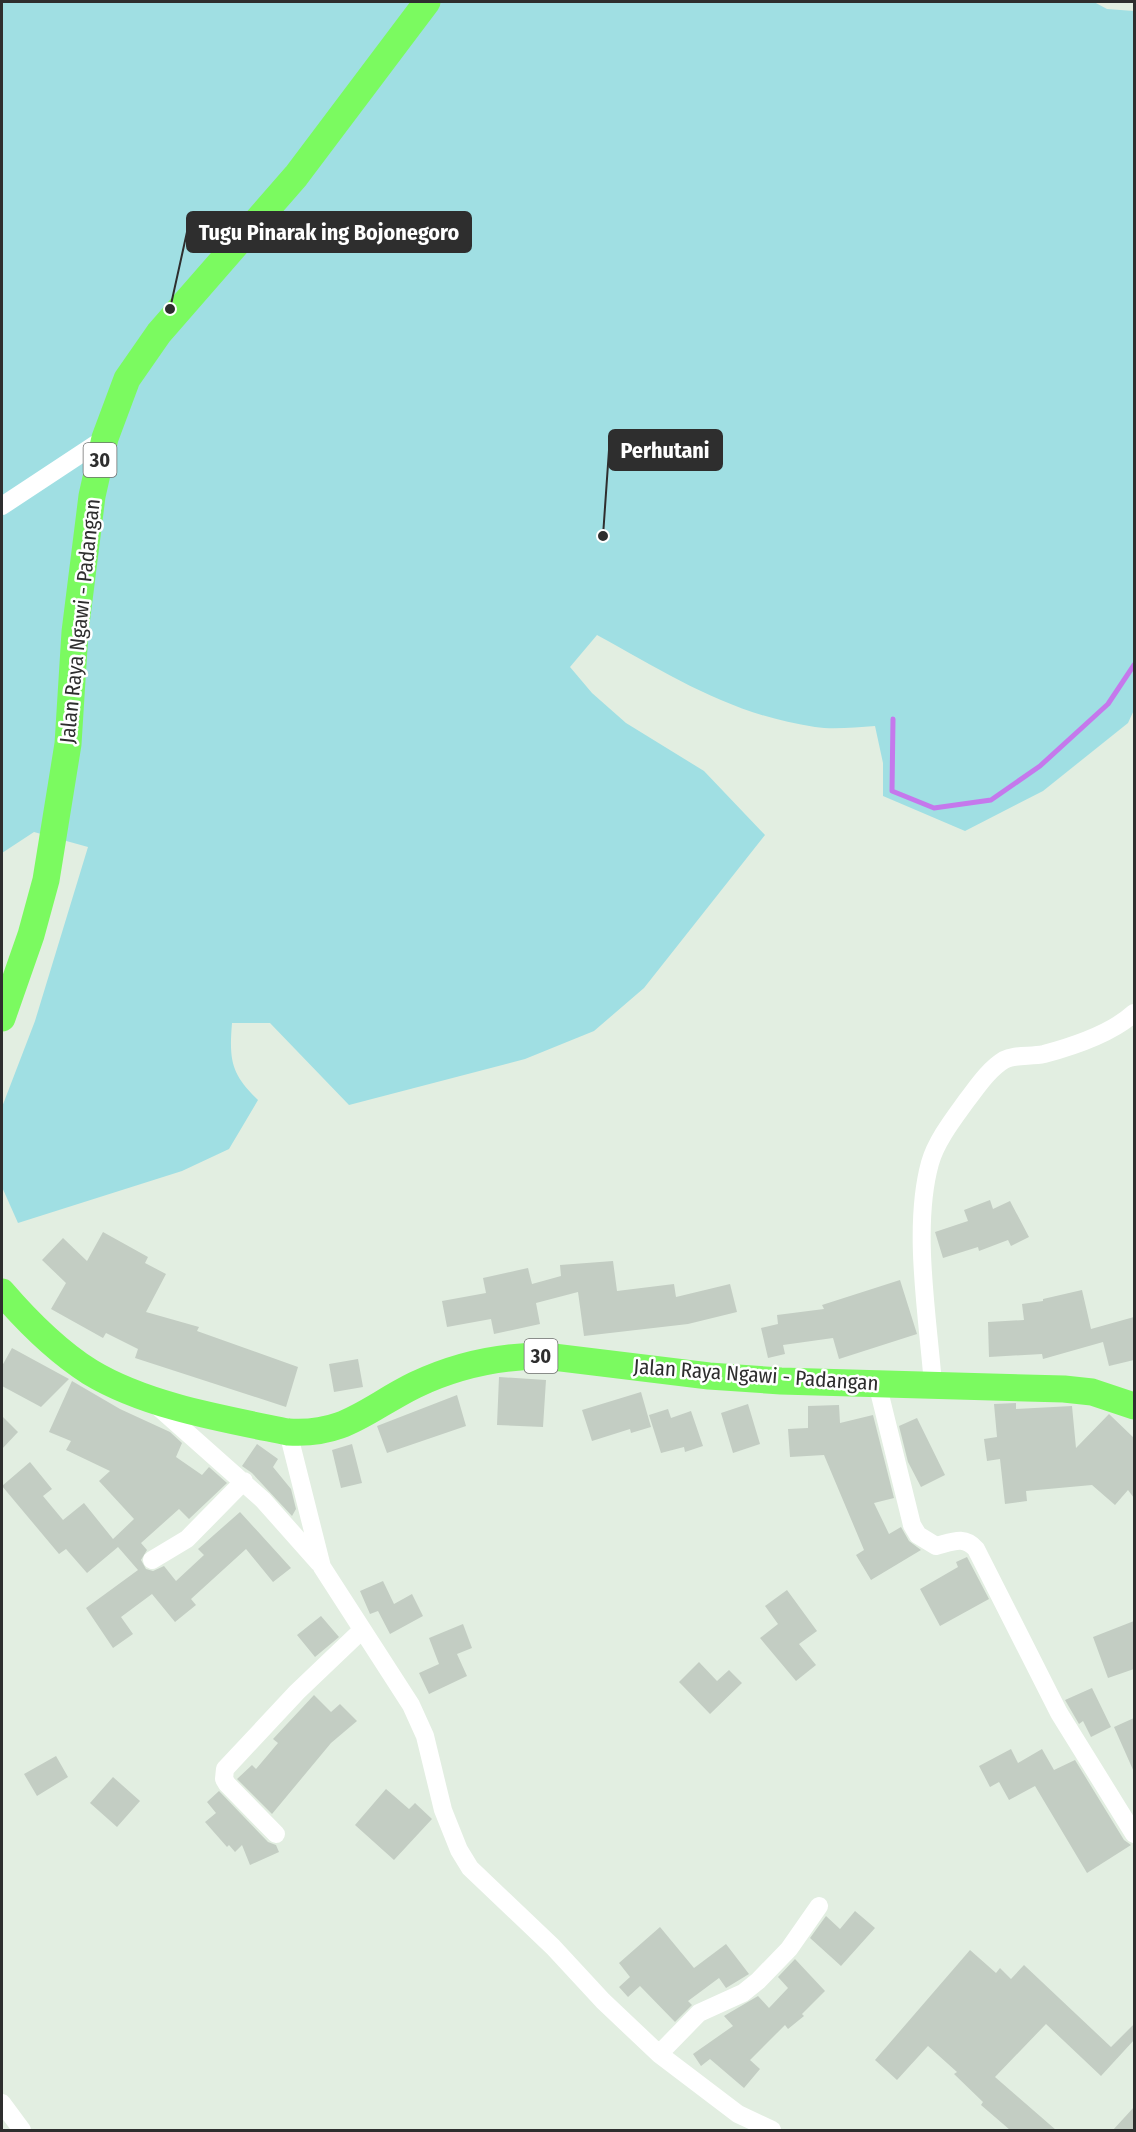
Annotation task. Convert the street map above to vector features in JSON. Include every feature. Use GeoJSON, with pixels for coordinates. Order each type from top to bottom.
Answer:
{"type":"FeatureCollection","features":[{"type":"Feature","properties":{"kind":"highway","name":"Jalan Raya Ngawi - Padangan"},"geometry":{"type":"LineString","coordinates":[[2,1017],[40,909],[56,829],[68,744],[75,632],[89,518],[105,438],[127,379],[139,358],[296,176],[427,2]]}},
{"type":"Feature","properties":{"kind":"highway","name":"Jalan Raya Ngawi - Padangan"},"geometry":{"type":"LineString","coordinates":[[2,1292],[45,1335],[90,1372],[147,1397],[288,1432],[308,1434],[339,1428],[357,1420],[415,1385],[478,1362],[499,1358],[545,1356],[710,1376],[1064,1389],[1092,1392],[1134,1406]]}},
{"type":"Feature","properties":{"kind":"street"},"geometry":{"type":"LineString","coordinates":[[2,506],[105,438]]}},
{"type":"Feature","properties":{"kind":"street"},"geometry":{"type":"LineString","coordinates":[[933,1385],[922,1238],[923,1198],[930,1160],[952,1120],[975,1090],[1004,1060],[1043,1054],[1067,1046],[1105,1032],[1134,1013]]}},
{"type":"Feature","properties":{"kind":"street"},"geometry":{"type":"LineString","coordinates":[[877,1383],[906,1503],[918,1535],[936,1546],[963,1539],[970,1541],[976,1549],[1059,1713],[1134,1834]]}},
{"type":"Feature","properties":{"kind":"street"},"geometry":{"type":"LineString","coordinates":[[147,1397],[244,1481],[322,1567],[362,1630],[393,1673],[425,1736],[443,1810],[459,1850],[470,1868],[553,1947],[603,2001],[659,2054],[738,2114],[772,2130]]}},
{"type":"Feature","properties":{"kind":"street"},"geometry":{"type":"LineString","coordinates":[[288,1432],[322,1567]]}},
{"type":"Feature","properties":{"kind":"street"},"geometry":{"type":"LineString","coordinates":[[152,1560],[187,1539],[244,1481]]}},
{"type":"Feature","properties":{"kind":"street"},"geometry":{"type":"LineString","coordinates":[[276,1834],[227,1784],[223,1774],[225,1769],[297,1692],[362,1630]]}},
{"type":"Feature","properties":{"kind":"street"},"geometry":{"type":"LineString","coordinates":[[659,2054],[699,2013],[743,1993],[759,1981],[789,1949],[819,1906]]}},
{"type":"Feature","properties":{"kind":"street"},"geometry":{"type":"LineString","coordinates":[[2,2103],[22,2130]]}},
{"type":"Feature","properties":{"kind":"shaded area"},"geometry":{"type":"Polygon","coordinates":[[[2,2],[1094,2],[1107,9],[1134,11],[1134,710],[1128,723],[1043,791],[965,831],[883,796],[883,763],[875,726],[822,728],[755,713],[702,692],[597,635],[570,667],[592,693],[626,723],[704,771],[765,835],[644,988],[594,1031],[525,1059],[349,1105],[270,1023],[232,1023],[231,1047],[234,1066],[242,1082],[258,1100],[229,1149],[182,1171],[18,1223],[2,1187],[2,1107],[35,1021],[88,847],[34,832],[2,853],[2,2]]]}},
{"type":"Feature","properties":{"kind":"building"},"geometry":{"type":"Polygon","coordinates":[[[990,1200],[993,1209],[1010,1201],[1029,1237],[1011,1246],[1008,1240],[979,1251],[978,1247],[943,1258],[935,1232],[968,1221],[964,1210],[990,1200]]]}},
{"type":"Feature","properties":{"kind":"building"},"geometry":{"type":"Polygon","coordinates":[[[103,1232],[148,1257],[145,1263],[166,1274],[146,1312],[199,1327],[197,1331],[298,1367],[286,1407],[135,1358],[138,1349],[106,1333],[103,1338],[51,1309],[66,1283],[42,1260],[63,1238],[87,1261],[103,1232]]]}},
{"type":"Feature","properties":{"kind":"building"},"geometry":{"type":"Polygon","coordinates":[[[613,1261],[617,1291],[674,1284],[676,1297],[730,1284],[737,1312],[688,1324],[584,1336],[578,1292],[536,1303],[540,1324],[494,1334],[491,1319],[447,1327],[442,1301],[486,1293],[483,1278],[528,1268],[532,1284],[561,1276],[560,1265],[613,1261]]]}},
{"type":"Feature","properties":{"kind":"building"},"geometry":{"type":"Polygon","coordinates":[[[900,1280],[917,1334],[839,1359],[833,1338],[783,1345],[785,1354],[768,1358],[761,1328],[778,1324],[777,1315],[824,1309],[822,1305],[900,1280]]]}},
{"type":"Feature","properties":{"kind":"building"},"geometry":{"type":"Polygon","coordinates":[[[1082,1290],[1091,1329],[1134,1317],[1134,1360],[1109,1366],[1103,1342],[1043,1359],[1042,1354],[989,1357],[988,1322],[1024,1320],[1022,1304],[1043,1301],[1043,1299],[1082,1290]]]}},
{"type":"Feature","properties":{"kind":"building"},"geometry":{"type":"Polygon","coordinates":[[[12,1348],[69,1379],[41,1407],[2,1386],[2,1366],[12,1348]]]}},
{"type":"Feature","properties":{"kind":"building"},"geometry":{"type":"Polygon","coordinates":[[[358,1359],[363,1387],[334,1392],[329,1364],[358,1359]]]}},
{"type":"Feature","properties":{"kind":"building"},"geometry":{"type":"Polygon","coordinates":[[[499,1377],[546,1380],[543,1427],[497,1425],[499,1377]]]}},
{"type":"Feature","properties":{"kind":"building"},"geometry":{"type":"Polygon","coordinates":[[[72,1381],[120,1409],[170,1432],[182,1443],[176,1457],[202,1475],[209,1467],[227,1483],[189,1519],[179,1509],[141,1543],[147,1550],[141,1560],[146,1569],[153,1571],[164,1566],[176,1581],[204,1555],[198,1549],[240,1512],[291,1568],[273,1582],[246,1549],[191,1599],[196,1605],[175,1622],[152,1594],[121,1617],[133,1634],[113,1648],[86,1608],[138,1570],[118,1547],[87,1573],[66,1549],[59,1554],[2,1486],[30,1462],[52,1489],[43,1496],[63,1520],[84,1503],[113,1539],[134,1519],[99,1481],[110,1471],[66,1450],[71,1441],[49,1432],[72,1381]]]}},
{"type":"Feature","properties":{"kind":"building"},"geometry":{"type":"Polygon","coordinates":[[[641,1392],[651,1427],[631,1433],[630,1429],[592,1441],[582,1410],[641,1392]]]}},
{"type":"Feature","properties":{"kind":"building"},"geometry":{"type":"Polygon","coordinates":[[[457,1395],[466,1426],[387,1453],[377,1426],[457,1395]]]}},
{"type":"Feature","properties":{"kind":"building"},"geometry":{"type":"Polygon","coordinates":[[[1016,1403],[1016,1409],[1072,1406],[1076,1448],[1109,1414],[1134,1438],[1134,1498],[1128,1490],[1115,1505],[1092,1485],[1026,1491],[1027,1501],[1005,1504],[1000,1459],[987,1461],[984,1439],[997,1437],[994,1404],[1016,1403]]]}},
{"type":"Feature","properties":{"kind":"building"},"geometry":{"type":"Polygon","coordinates":[[[748,1404],[760,1444],[733,1453],[721,1413],[748,1404]]]}},
{"type":"Feature","properties":{"kind":"building"},"geometry":{"type":"Polygon","coordinates":[[[839,1405],[840,1423],[873,1415],[894,1498],[874,1503],[889,1534],[901,1527],[909,1541],[921,1550],[871,1580],[856,1555],[864,1550],[824,1455],[790,1457],[788,1429],[808,1428],[808,1406],[839,1405]]]}},
{"type":"Feature","properties":{"kind":"building"},"geometry":{"type":"Polygon","coordinates":[[[668,1409],[671,1418],[691,1411],[703,1446],[685,1452],[684,1447],[661,1453],[649,1415],[668,1409]]]}},
{"type":"Feature","properties":{"kind":"building"},"geometry":{"type":"Polygon","coordinates":[[[2,1416],[18,1432],[2,1449],[2,1416]]]}},
{"type":"Feature","properties":{"kind":"building"},"geometry":{"type":"Polygon","coordinates":[[[917,1418],[945,1475],[921,1487],[908,1462],[899,1426],[917,1418]]]}},
{"type":"Feature","properties":{"kind":"building"},"geometry":{"type":"Polygon","coordinates":[[[257,1444],[278,1459],[273,1467],[291,1489],[296,1509],[292,1516],[252,1473],[242,1466],[257,1444]]]}},
{"type":"Feature","properties":{"kind":"building"},"geometry":{"type":"Polygon","coordinates":[[[352,1444],[362,1483],[341,1488],[332,1450],[352,1444]]]}},
{"type":"Feature","properties":{"kind":"building"},"geometry":{"type":"Polygon","coordinates":[[[967,1557],[989,1599],[940,1626],[920,1589],[958,1567],[956,1562],[967,1557]]]}},
{"type":"Feature","properties":{"kind":"building"},"geometry":{"type":"Polygon","coordinates":[[[383,1581],[394,1604],[412,1594],[423,1616],[390,1634],[378,1611],[370,1614],[360,1591],[383,1581]]]}},
{"type":"Feature","properties":{"kind":"building"},"geometry":{"type":"Polygon","coordinates":[[[787,1590],[817,1631],[799,1644],[816,1665],[796,1681],[760,1638],[778,1624],[765,1606],[787,1590]]]}},
{"type":"Feature","properties":{"kind":"building"},"geometry":{"type":"Polygon","coordinates":[[[321,1616],[339,1637],[315,1657],[297,1635],[321,1616]]]}},
{"type":"Feature","properties":{"kind":"building"},"geometry":{"type":"Polygon","coordinates":[[[1134,1621],[1134,1669],[1108,1678],[1093,1637],[1134,1621]]]}},
{"type":"Feature","properties":{"kind":"building"},"geometry":{"type":"Polygon","coordinates":[[[463,1624],[472,1648],[457,1654],[467,1676],[429,1694],[419,1673],[439,1664],[429,1638],[463,1624]]]}},
{"type":"Feature","properties":{"kind":"building"},"geometry":{"type":"Polygon","coordinates":[[[699,1662],[717,1681],[729,1670],[742,1683],[710,1714],[679,1682],[699,1662]]]}},
{"type":"Feature","properties":{"kind":"building"},"geometry":{"type":"Polygon","coordinates":[[[1092,1688],[1111,1727],[1091,1737],[1083,1721],[1079,1724],[1065,1700],[1092,1688]]]}},
{"type":"Feature","properties":{"kind":"building"},"geometry":{"type":"Polygon","coordinates":[[[314,1695],[331,1712],[340,1704],[357,1721],[331,1743],[272,1814],[237,1779],[252,1765],[256,1769],[278,1743],[273,1739],[314,1695]]]}},
{"type":"Feature","properties":{"kind":"building"},"geometry":{"type":"Polygon","coordinates":[[[1134,1718],[1134,1772],[1114,1727],[1134,1718]]]}},
{"type":"Feature","properties":{"kind":"building"},"geometry":{"type":"Polygon","coordinates":[[[1011,1749],[1018,1763],[1042,1749],[1054,1770],[1075,1760],[1124,1840],[1131,1845],[1087,1873],[1035,1786],[1009,1800],[999,1782],[990,1787],[979,1766],[1011,1749]]]}},
{"type":"Feature","properties":{"kind":"building"},"geometry":{"type":"Polygon","coordinates":[[[56,1756],[68,1777],[37,1796],[24,1774],[56,1756]]]}},
{"type":"Feature","properties":{"kind":"building"},"geometry":{"type":"Polygon","coordinates":[[[113,1777],[140,1801],[117,1827],[90,1803],[113,1777]]]}},
{"type":"Feature","properties":{"kind":"building"},"geometry":{"type":"Polygon","coordinates":[[[386,1789],[409,1809],[415,1803],[432,1819],[394,1860],[355,1825],[386,1789]]]}},
{"type":"Feature","properties":{"kind":"building"},"geometry":{"type":"Polygon","coordinates":[[[219,1791],[268,1842],[276,1845],[279,1852],[250,1865],[242,1845],[235,1852],[229,1845],[227,1847],[205,1822],[216,1813],[207,1802],[219,1791]]]}},
{"type":"Feature","properties":{"kind":"building"},"geometry":{"type":"Polygon","coordinates":[[[855,1911],[875,1928],[841,1966],[810,1938],[826,1916],[840,1929],[855,1911]]]}},
{"type":"Feature","properties":{"kind":"building"},"geometry":{"type":"Polygon","coordinates":[[[660,1927],[694,1968],[726,1944],[749,1974],[726,1988],[719,1978],[688,2001],[692,2005],[675,2022],[640,1986],[628,1997],[619,1987],[630,1977],[619,1963],[660,1927]]]}},
{"type":"Feature","properties":{"kind":"building"},"geometry":{"type":"Polygon","coordinates":[[[970,1950],[996,1973],[1000,1968],[1011,1979],[1024,1965],[1111,2047],[1134,2024],[1134,2040],[1101,2076],[1046,2024],[995,2077],[1056,2130],[1010,2130],[981,2105],[983,2102],[954,2074],[957,2072],[928,2046],[897,2080],[875,2060],[970,1950]]]}},
{"type":"Feature","properties":{"kind":"building"},"geometry":{"type":"Polygon","coordinates":[[[795,1959],[825,1991],[802,2014],[804,2016],[788,2029],[785,2025],[750,2060],[760,2069],[744,2088],[710,2059],[701,2066],[693,2054],[733,2026],[724,2016],[758,1996],[769,2008],[788,1988],[778,1977],[795,1959]]]}},
{"type":"Feature","properties":{"kind":"building"},"geometry":{"type":"Polygon","coordinates":[[[1134,2107],[1134,2130],[1113,2130],[1134,2107]]]}},
{"type":"Feature","properties":{"kind":"waterway"},"geometry":{"type":"LineString","coordinates":[[893,719],[892,791],[934,808],[991,800],[1040,766],[1108,704],[1134,665]]}},
{"type":"Feature","properties":{"kind":"place","name":"Tugu Pinarak ing Bojonegoro"},"geometry":{"type":"Point","coordinates":[170,309]}},
{"type":"Feature","properties":{"kind":"place","name":"Perhutani"},"geometry":{"type":"Point","coordinates":[603,536]}}]}
